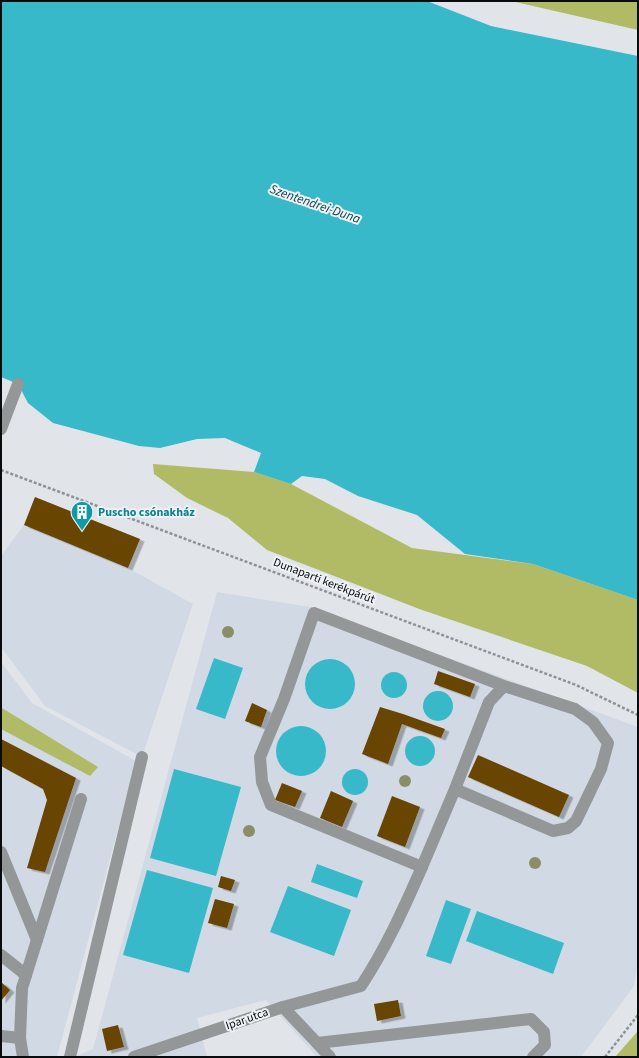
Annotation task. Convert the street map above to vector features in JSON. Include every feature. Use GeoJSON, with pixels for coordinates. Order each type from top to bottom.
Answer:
{"type":"FeatureCollection","features":[{"type":"Feature","properties":{"kind":"lane"},"geometry":{"type":"LineString","coordinates":[[1,429],[18,384]]}},
{"type":"Feature","properties":{"kind":"lane"},"geometry":{"type":"LineString","coordinates":[[455,789],[553,831],[568,828],[576,821],[601,769],[608,743],[593,722],[575,709],[504,686],[314,614],[284,699],[260,757],[262,782],[271,805],[422,867],[455,789],[489,702],[504,686]]}},
{"type":"Feature","properties":{"kind":"lane"},"geometry":{"type":"LineString","coordinates":[[70,1057],[142,757]]}},
{"type":"Feature","properties":{"kind":"lane"},"geometry":{"type":"LineString","coordinates":[[23,1057],[20,1038],[22,988],[81,799]]}},
{"type":"Feature","properties":{"kind":"lane"},"geometry":{"type":"LineString","coordinates":[[1,852],[37,940]]}},
{"type":"Feature","properties":{"kind":"lane","name":"Ipar utca"},"geometry":{"type":"LineString","coordinates":[[134,1057],[283,1006],[361,986],[378,960],[400,918],[422,867]]}},
{"type":"Feature","properties":{"kind":"lane"},"geometry":{"type":"LineString","coordinates":[[1,955],[26,975]]}},
{"type":"Feature","properties":{"kind":"lane"},"geometry":{"type":"LineString","coordinates":[[283,1006],[330,1057]]}},
{"type":"Feature","properties":{"kind":"lane"},"geometry":{"type":"LineString","coordinates":[[317,1043],[531,1018],[544,1032],[545,1045],[533,1057]]}},
{"type":"Feature","properties":{"kind":"lane"},"geometry":{"type":"LineString","coordinates":[[415,1042],[427,1030]]}},
{"type":"Feature","properties":{"kind":"lane"},"geometry":{"type":"LineString","coordinates":[[1,1036],[20,1038]]}},
{"type":"Feature","properties":{"kind":"path","name":"Dunaparti kerékpárút"},"geometry":{"type":"LineString","coordinates":[[1,470],[576,685],[638,715]]}},
{"type":"Feature","properties":{"kind":"path"},"geometry":{"type":"LineString","coordinates":[[605,1057],[638,1015]]}},
{"type":"Feature","properties":{"kind":"shaded area"},"geometry":{"type":"Polygon","coordinates":[[[24,525],[128,568],[193,604],[142,757],[45,706],[1,647],[1,556],[24,525]]]}},
{"type":"Feature","properties":{"kind":"shaded area"},"geometry":{"type":"Polygon","coordinates":[[[217,592],[310,607],[638,727],[638,962],[634,986],[581,1057],[317,1057],[266,1000],[197,1018],[207,1057],[74,1057],[93,1049],[217,592]]]}},
{"type":"Feature","properties":{"kind":"shaded area"},"geometry":{"type":"Polygon","coordinates":[[[1,662],[32,703],[136,761],[57,1057],[1,1057],[1,662]]]}},
{"type":"Feature","properties":{"kind":"green space"},"geometry":{"type":"Polygon","coordinates":[[[511,1],[638,1],[638,30],[511,1]]]}},
{"type":"Feature","properties":{"kind":"green space"},"geometry":{"type":"Polygon","coordinates":[[[153,464],[254,472],[291,484],[412,548],[533,564],[638,600],[638,693],[587,666],[422,610],[267,550],[228,518],[187,498],[154,474],[153,464]]]}},
{"type":"Feature","properties":{"kind":"green space"},"geometry":{"type":"Polygon","coordinates":[[[1,706],[98,767],[90,776],[1,729],[1,706]]]}},
{"type":"Feature","properties":{"kind":"green space"},"geometry":{"type":"Polygon","coordinates":[[[638,1031],[638,1057],[615,1057],[638,1031]]]}},
{"type":"Feature","properties":{"kind":"water","name":"Szentendrei-Duna"},"geometry":{"type":"Polygon","coordinates":[[[1,1],[427,1],[491,26],[638,56],[638,600],[533,564],[465,554],[417,515],[358,496],[325,479],[302,476],[291,484],[254,472],[261,453],[225,438],[197,439],[160,448],[139,446],[53,423],[28,403],[18,384],[1,377],[1,1]]]}},
{"type":"Feature","properties":{"kind":"water"},"geometry":{"type":"Polygon","coordinates":[[[214,658],[243,668],[225,719],[196,709],[214,658]]]}},
{"type":"Feature","properties":{"kind":"water"},"geometry":{"type":"Polygon","coordinates":[[[325,659],[335,659],[348,666],[355,679],[355,689],[348,702],[335,709],[325,709],[316,705],[309,698],[305,689],[305,679],[309,670],[316,663],[325,659]]]}},
{"type":"Feature","properties":{"kind":"water"},"geometry":{"type":"Polygon","coordinates":[[[394,672],[403,676],[407,685],[403,694],[394,698],[385,694],[381,685],[385,676],[394,672]]]}},
{"type":"Feature","properties":{"kind":"water"},"geometry":{"type":"Polygon","coordinates":[[[438,691],[444,692],[452,700],[452,712],[444,720],[438,721],[432,720],[424,712],[423,706],[424,700],[432,692],[438,691]]]}},
{"type":"Feature","properties":{"kind":"water"},"geometry":{"type":"Polygon","coordinates":[[[296,726],[306,726],[319,733],[326,746],[326,756],[319,769],[306,776],[296,776],[287,772],[280,765],[276,756],[276,746],[280,737],[287,730],[296,726]]]}},
{"type":"Feature","properties":{"kind":"water"},"geometry":{"type":"Polygon","coordinates":[[[420,736],[426,737],[434,745],[434,757],[426,765],[420,766],[414,765],[406,757],[405,751],[406,745],[414,737],[420,736]]]}},
{"type":"Feature","properties":{"kind":"water"},"geometry":{"type":"Polygon","coordinates":[[[174,769],[241,787],[216,876],[150,858],[174,769]]]}},
{"type":"Feature","properties":{"kind":"water"},"geometry":{"type":"Polygon","coordinates":[[[355,769],[364,773],[368,782],[364,791],[355,795],[346,791],[342,782],[346,773],[355,769]]]}},
{"type":"Feature","properties":{"kind":"water"},"geometry":{"type":"Polygon","coordinates":[[[317,864],[363,881],[357,898],[311,882],[317,864]]]}},
{"type":"Feature","properties":{"kind":"water"},"geometry":{"type":"Polygon","coordinates":[[[147,870],[213,888],[189,973],[123,955],[147,870]]]}},
{"type":"Feature","properties":{"kind":"water"},"geometry":{"type":"Polygon","coordinates":[[[288,886],[351,910],[334,956],[270,932],[288,886]]]}},
{"type":"Feature","properties":{"kind":"water"},"geometry":{"type":"Polygon","coordinates":[[[446,900],[471,909],[451,964],[426,956],[446,900]]]}},
{"type":"Feature","properties":{"kind":"water"},"geometry":{"type":"Polygon","coordinates":[[[477,911],[564,943],[553,974],[466,941],[477,911]]]}},
{"type":"Feature","properties":{"kind":"building","name":"Puscho csónakház"},"geometry":{"type":"Polygon","coordinates":[[[35,497],[140,539],[128,568],[24,525],[35,497]]]}},
{"type":"Feature","properties":{"kind":"building"},"geometry":{"type":"Polygon","coordinates":[[[438,671],[475,684],[470,697],[434,684],[438,671]]]}},
{"type":"Feature","properties":{"kind":"building"},"geometry":{"type":"Polygon","coordinates":[[[252,703],[267,710],[261,727],[245,721],[252,703]]]}},
{"type":"Feature","properties":{"kind":"building"},"geometry":{"type":"Polygon","coordinates":[[[380,707],[445,729],[441,738],[402,724],[388,764],[362,754],[380,707]]]}},
{"type":"Feature","properties":{"kind":"building"},"geometry":{"type":"Polygon","coordinates":[[[1,739],[76,778],[45,872],[27,868],[47,800],[43,789],[1,766],[1,739]]]}},
{"type":"Feature","properties":{"kind":"building"},"geometry":{"type":"Polygon","coordinates":[[[478,755],[569,795],[559,817],[468,777],[478,755]]]}},
{"type":"Feature","properties":{"kind":"building"},"geometry":{"type":"Polygon","coordinates":[[[282,783],[302,791],[295,807],[275,800],[282,783]]]}},
{"type":"Feature","properties":{"kind":"building"},"geometry":{"type":"Polygon","coordinates":[[[331,791],[353,801],[342,827],[320,818],[331,791]]]}},
{"type":"Feature","properties":{"kind":"building"},"geometry":{"type":"Polygon","coordinates":[[[392,796],[420,807],[405,847],[377,836],[392,796]]]}},
{"type":"Feature","properties":{"kind":"building"},"geometry":{"type":"Polygon","coordinates":[[[221,876],[235,880],[231,891],[218,887],[221,876]]]}},
{"type":"Feature","properties":{"kind":"building"},"geometry":{"type":"Polygon","coordinates":[[[215,899],[234,904],[227,928],[208,923],[215,899]]]}},
{"type":"Feature","properties":{"kind":"building"},"geometry":{"type":"Polygon","coordinates":[[[1,982],[10,990],[1,1001],[1,982]]]}},
{"type":"Feature","properties":{"kind":"building"},"geometry":{"type":"Polygon","coordinates":[[[398,1000],[401,1016],[377,1021],[374,1004],[398,1000]]]}},
{"type":"Feature","properties":{"kind":"building"},"geometry":{"type":"Polygon","coordinates":[[[118,1025],[124,1047],[107,1051],[102,1029],[118,1025]]]}},
{"type":"Feature","properties":{"kind":"place","name":"Puscho csónakház"},"geometry":{"type":"Point","coordinates":[82,532]}}]}
